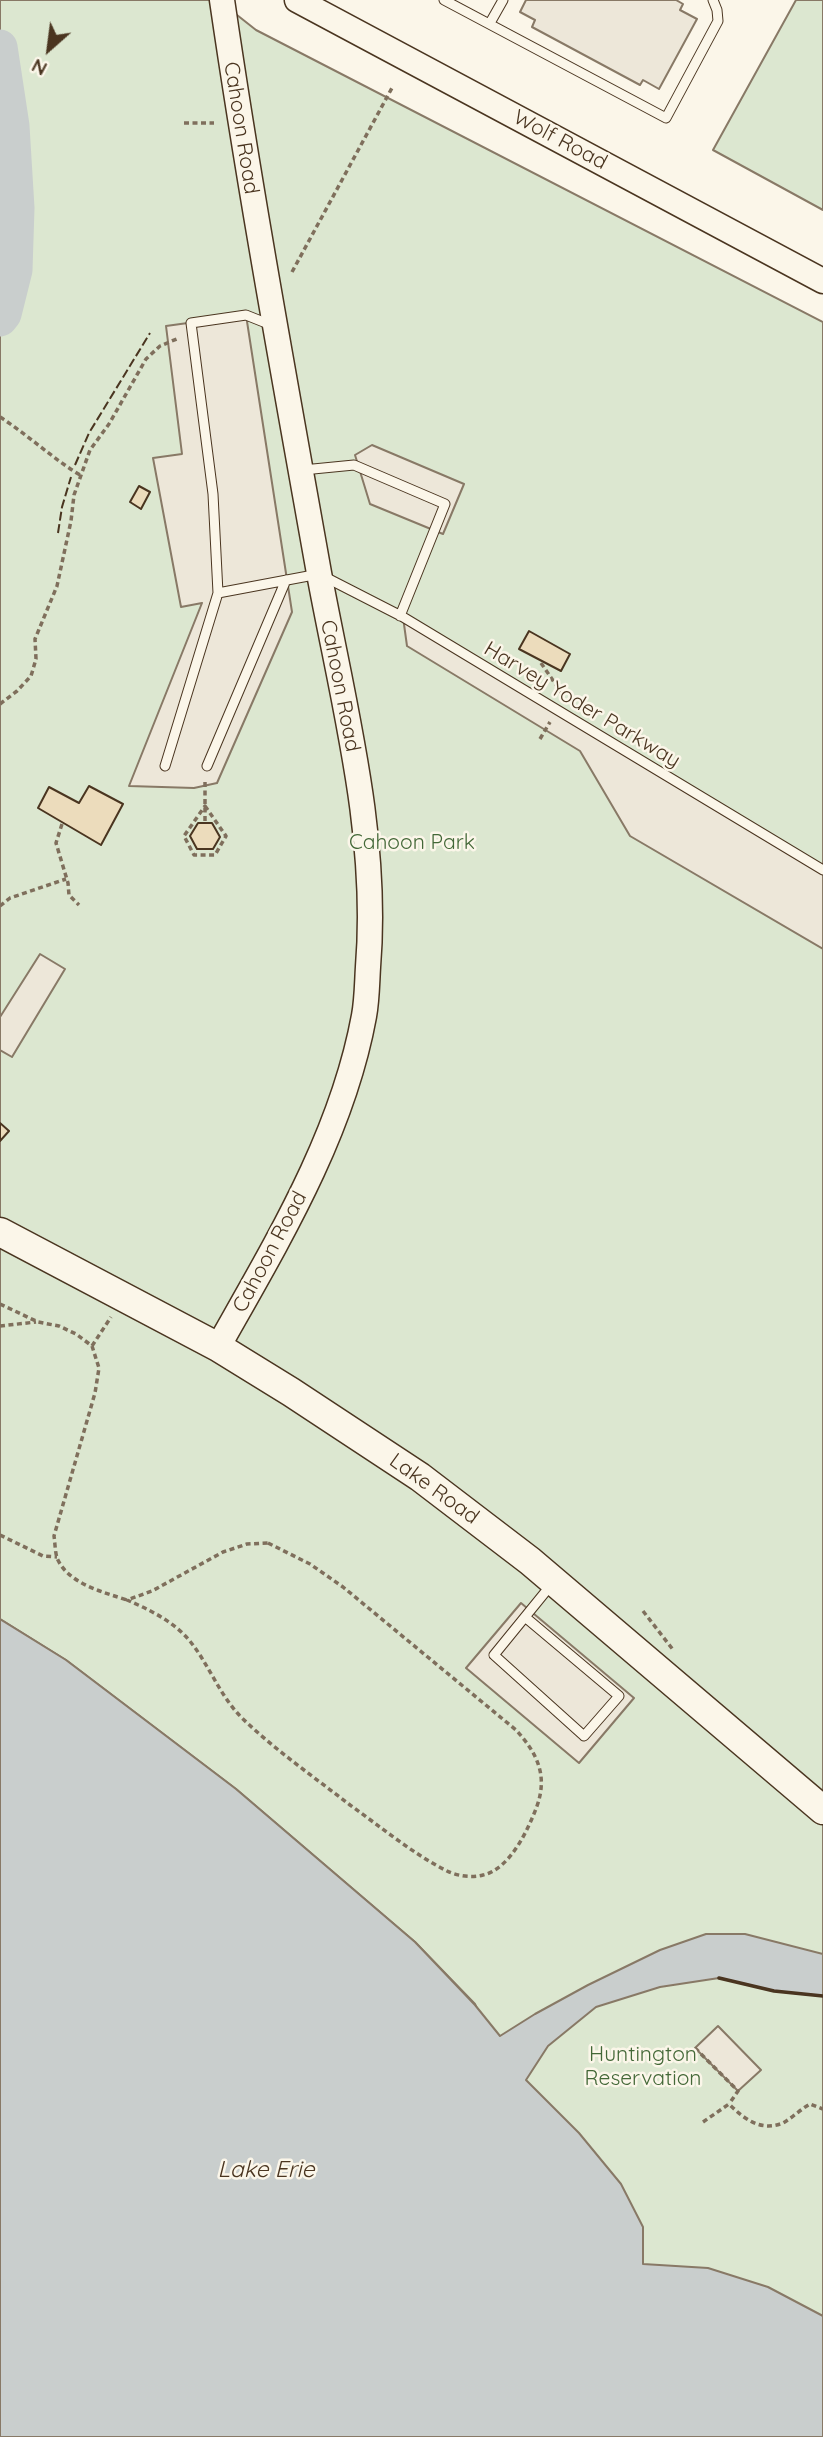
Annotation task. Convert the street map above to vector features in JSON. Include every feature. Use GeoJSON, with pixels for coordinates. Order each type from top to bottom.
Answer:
{"type":"FeatureCollection","features":[{"type":"Feature","properties":{"kind":"main road","name":"Lake Road"},"geometry":{"type":"LineString","coordinates":[[0,1232],[218,1347],[420,1477],[554,1581],[823,1810]]}},
{"type":"Feature","properties":{"kind":"street","name":"Cahoon Road"},"geometry":{"type":"LineString","coordinates":[[218,1347],[270,1256],[328,1139],[353,1065],[365,1012],[371,932],[366,822],[274,326],[222,0]]}},
{"type":"Feature","properties":{"kind":"street","name":"Wolf Road"},"geometry":{"type":"LineString","coordinates":[[297,0],[823,281]]}},
{"type":"Feature","properties":{"kind":"lane"},"geometry":{"type":"LineString","coordinates":[[490,23],[503,0]]}},
{"type":"Feature","properties":{"kind":"lane"},"geometry":{"type":"LineString","coordinates":[[448,1],[666,118],[718,21],[713,0]]}},
{"type":"Feature","properties":{"kind":"lane"},"geometry":{"type":"LineString","coordinates":[[165,766],[218,593],[213,494],[191,323],[246,315],[274,326]]}},
{"type":"Feature","properties":{"kind":"lane"},"geometry":{"type":"LineString","coordinates":[[301,470],[354,465],[445,504],[400,616]]}},
{"type":"Feature","properties":{"kind":"lane"},"geometry":{"type":"LineString","coordinates":[[218,593],[319,574]]}},
{"type":"Feature","properties":{"kind":"lane","name":"Harvey Yoder Parkway"},"geometry":{"type":"LineString","coordinates":[[319,574],[400,616],[823,870]]}},
{"type":"Feature","properties":{"kind":"lane"},"geometry":{"type":"LineString","coordinates":[[207,766],[286,580]]}},
{"type":"Feature","properties":{"kind":"lane"},"geometry":{"type":"LineString","coordinates":[[525,1617],[619,1696],[584,1736],[494,1655],[554,1581]]}},
{"type":"Feature","properties":{"kind":"path"},"geometry":{"type":"LineString","coordinates":[[292,272],[393,86]]}},
{"type":"Feature","properties":{"kind":"path"},"geometry":{"type":"LineString","coordinates":[[184,123],[214,123]]}},
{"type":"Feature","properties":{"kind":"path"},"geometry":{"type":"LineString","coordinates":[[0,704],[31,676],[36,659],[35,639],[57,586],[74,495],[90,450],[109,424],[146,359],[160,346],[168,343]]}},
{"type":"Feature","properties":{"kind":"path"},"geometry":{"type":"LineString","coordinates":[[0,417],[57,461],[80,475]]}},
{"type":"Feature","properties":{"kind":"path"},"geometry":{"type":"LineString","coordinates":[[205,821],[207,766]]}},
{"type":"Feature","properties":{"kind":"path"},"geometry":{"type":"LineString","coordinates":[[205,806],[226,836],[215,855],[194,855],[184,836],[205,806]]}},
{"type":"Feature","properties":{"kind":"path"},"geometry":{"type":"LineString","coordinates":[[62,824],[56,843],[69,895],[79,905]]}},
{"type":"Feature","properties":{"kind":"path"},"geometry":{"type":"LineString","coordinates":[[0,906],[10,898],[66,879]]}},
{"type":"Feature","properties":{"kind":"path"},"geometry":{"type":"LineString","coordinates":[[0,1304],[38,1322],[67,1330],[92,1346],[99,1368],[54,1536],[57,1557],[66,1571],[81,1582],[148,1609],[174,1626],[188,1639],[223,1697],[265,1739],[375,1823],[448,1872],[464,1876],[482,1876],[497,1869],[526,1829],[537,1805],[542,1784],[540,1766],[530,1745],[516,1730],[382,1617],[343,1587],[287,1551],[268,1543],[247,1544],[223,1552],[152,1591],[127,1600]]}},
{"type":"Feature","properties":{"kind":"path"},"geometry":{"type":"LineString","coordinates":[[92,1346],[111,1317]]}},
{"type":"Feature","properties":{"kind":"path"},"geometry":{"type":"LineString","coordinates":[[0,1326],[38,1322]]}},
{"type":"Feature","properties":{"kind":"path"},"geometry":{"type":"LineString","coordinates":[[0,1535],[43,1556],[57,1557]]}},
{"type":"Feature","properties":{"kind":"path"},"geometry":{"type":"LineString","coordinates":[[695,2048],[738,2091],[729,2104],[703,2122]]}},
{"type":"Feature","properties":{"kind":"path"},"geometry":{"type":"LineString","coordinates":[[729,2104],[748,2121],[765,2126],[783,2122],[810,2104],[823,2109]]}},
{"type":"Feature","properties":{"kind":"green space","name":"Cahoon Park"},"geometry":{"type":"Polygon","coordinates":[[[0,0],[218,0],[256,30],[823,322],[823,2437],[613,2328],[475,2004],[415,1942],[236,1789],[66,1660],[0,1619],[0,0]]]}},
{"type":"Feature","properties":{"kind":"green space"},"geometry":{"type":"Polygon","coordinates":[[[796,0],[823,0],[823,210],[713,150],[796,0]]]}},
{"type":"Feature","properties":{"kind":"shaded area"},"geometry":{"type":"Polygon","coordinates":[[[526,0],[676,0],[683,4],[680,10],[697,19],[659,89],[643,80],[640,85],[532,27],[535,20],[520,12],[526,0]]]}},
{"type":"Feature","properties":{"kind":"shaded area"},"geometry":{"type":"Polygon","coordinates":[[[246,315],[292,612],[217,783],[194,788],[129,786],[202,603],[181,607],[153,458],[182,454],[166,326],[246,315]]]}},
{"type":"Feature","properties":{"kind":"shaded area"},"geometry":{"type":"Polygon","coordinates":[[[372,445],[464,484],[443,534],[370,504],[355,455],[372,445]]]}},
{"type":"Feature","properties":{"kind":"shaded area"},"geometry":{"type":"Polygon","coordinates":[[[403,617],[823,871],[823,949],[630,836],[580,751],[407,646],[403,617]]]}},
{"type":"Feature","properties":{"kind":"shaded area"},"geometry":{"type":"Polygon","coordinates":[[[40,954],[65,969],[12,1057],[0,1050],[0,1017],[40,954]]]}},
{"type":"Feature","properties":{"kind":"shaded area"},"geometry":{"type":"Polygon","coordinates":[[[521,1603],[634,1698],[579,1763],[466,1668],[521,1603]]]}},
{"type":"Feature","properties":{"kind":"shaded area"},"geometry":{"type":"Polygon","coordinates":[[[718,2026],[761,2070],[738,2091],[695,2048],[718,2026]]]}},
{"type":"Feature","properties":{"kind":"water","name":"Lake Erie"},"geometry":{"type":"Polygon","coordinates":[[[0,1619],[66,1660],[236,1789],[415,1942],[475,2005],[500,2036],[588,1985],[660,1950],[706,1934],[745,1934],[823,1954],[823,1996],[774,1991],[719,1978],[660,1987],[596,2007],[548,2046],[526,2080],[579,2133],[621,2184],[643,2227],[643,2264],[708,2268],[768,2287],[823,2316],[823,2437],[0,2437],[0,1619]]]}},
{"type":"Feature","properties":{"kind":"building"},"geometry":{"type":"Polygon","coordinates":[[[139,486],[150,492],[141,509],[130,502],[139,486]]]}},
{"type":"Feature","properties":{"kind":"building"},"geometry":{"type":"Polygon","coordinates":[[[529,631],[570,654],[561,671],[519,649],[529,631]]]}},
{"type":"Feature","properties":{"kind":"building"},"geometry":{"type":"Polygon","coordinates":[[[89,786],[123,804],[101,845],[38,808],[49,787],[79,803],[89,786]]]}},
{"type":"Feature","properties":{"kind":"building"},"geometry":{"type":"Polygon","coordinates":[[[198,823],[212,823],[220,837],[213,849],[197,849],[190,836],[198,823]]]}},
{"type":"Feature","properties":{"kind":"building"},"geometry":{"type":"Polygon","coordinates":[[[0,1123],[9,1131],[0,1141],[0,1123]]]}},
{"type":"Feature","properties":{"kind":"waterway"},"geometry":{"type":"LineString","coordinates":[[0,47],[12,126],[17,208],[15,270],[4,314],[0,319]]}},
{"type":"Feature","properties":{"kind":"fence"},"geometry":{"type":"LineString","coordinates":[[75,465],[89,433],[150,333]]}},
{"type":"Feature","properties":{"kind":"fence"},"geometry":{"type":"LineString","coordinates":[[58,533],[71,477]]}},
{"type":"Feature","properties":{"kind":"wall"},"geometry":{"type":"LineString","coordinates":[[719,1978],[774,1991],[823,1996]]}},
{"type":"Feature","properties":{"kind":"park label","name":"Huntington Reservation"},"geometry":{"type":"Point","coordinates":[643,2067]}}]}
